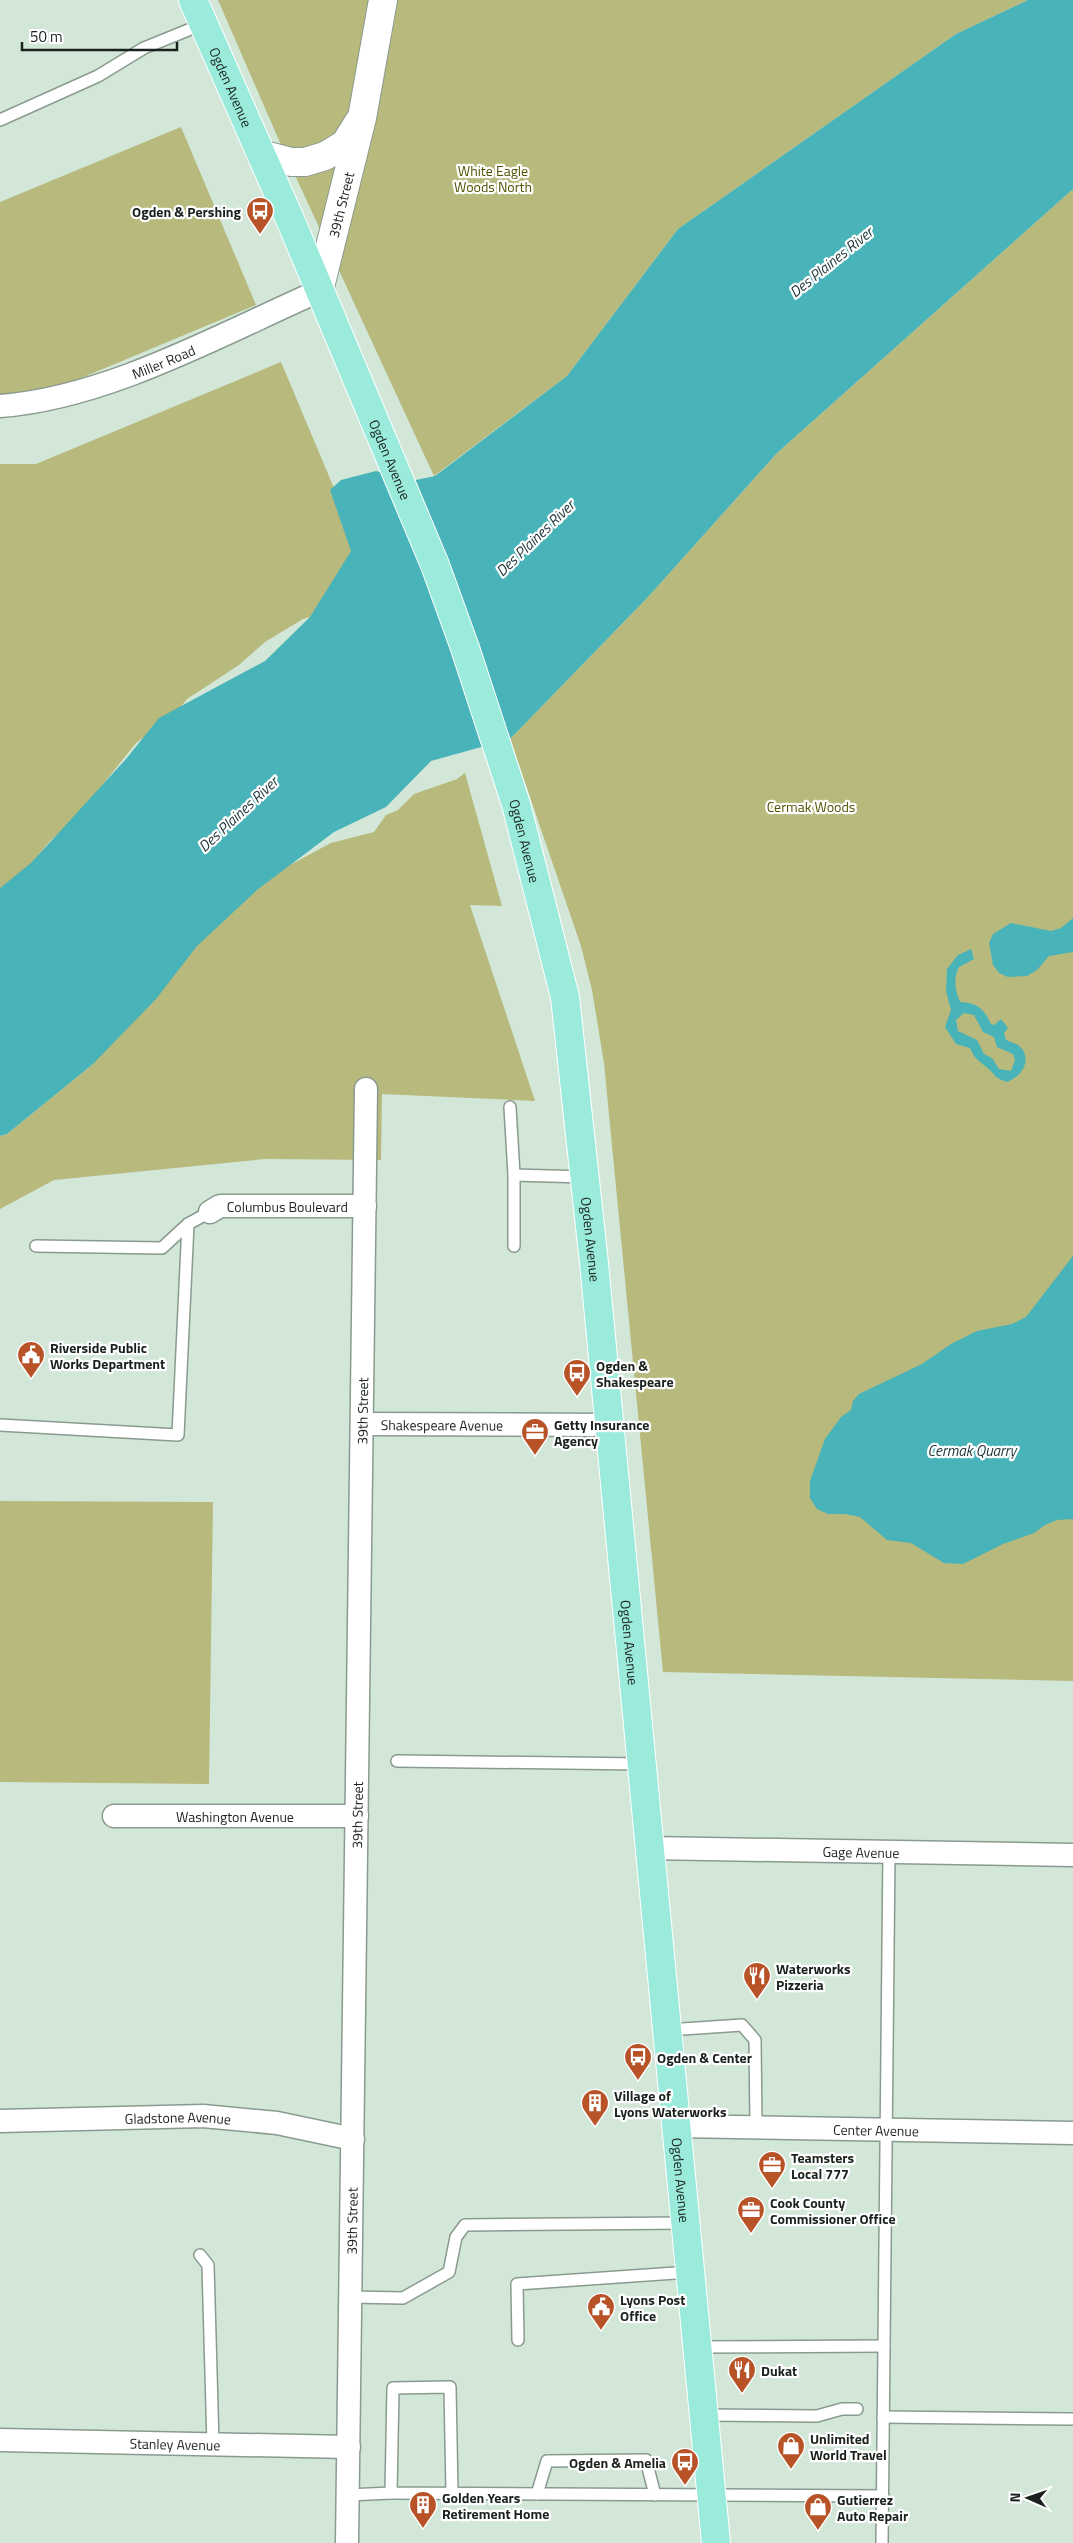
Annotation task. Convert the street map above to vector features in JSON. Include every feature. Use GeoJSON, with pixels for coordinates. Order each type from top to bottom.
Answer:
{"type":"FeatureCollection","features":[{"type":"Feature","properties":{"kind":"main road","name":"39th Street"},"geometry":{"type":"LineString","coordinates":[[319,291],[362,118],[383,0]]}},
{"type":"Feature","properties":{"kind":"main road","name":"Ogden Avenue"},"geometry":{"type":"LineString","coordinates":[[198,12],[261,154],[436,566],[516,804],[565,997],[610,1425],[692,2272],[716,2543]]}},
{"type":"Feature","properties":{"kind":"main road","name":"39th Street"},"geometry":{"type":"LineString","coordinates":[[261,154],[291,162],[305,162],[325,156],[346,144],[362,118]]}},
{"type":"Feature","properties":{"kind":"street","name":"Miller Road"},"geometry":{"type":"LineString","coordinates":[[0,406],[33,403],[82,391],[137,372],[319,291]]}},
{"type":"Feature","properties":{"kind":"street","name":"39th Street"},"geometry":{"type":"LineString","coordinates":[[347,2543],[366,1089]]}},
{"type":"Feature","properties":{"kind":"street","name":"Columbus Boulevard"},"geometry":{"type":"LineString","coordinates":[[210,1212],[220,1206],[365,1206]]}},
{"type":"Feature","properties":{"kind":"street","name":"Shakespeare Avenue"},"geometry":{"type":"LineString","coordinates":[[363,1424],[610,1425]]}},
{"type":"Feature","properties":{"kind":"street","name":"Washington Avenue"},"geometry":{"type":"LineString","coordinates":[[114,1816],[357,1816]]}},
{"type":"Feature","properties":{"kind":"street","name":"Gage Avenue"},"geometry":{"type":"LineString","coordinates":[[650,1848],[1073,1855]]}},
{"type":"Feature","properties":{"kind":"street","name":"Gladstone Avenue"},"geometry":{"type":"LineString","coordinates":[[0,2121],[203,2116],[277,2123],[353,2140]]}},
{"type":"Feature","properties":{"kind":"street","name":"Center Avenue"},"geometry":{"type":"LineString","coordinates":[[678,2126],[1073,2133]]}},
{"type":"Feature","properties":{"kind":"street","name":"Stanley Avenue"},"geometry":{"type":"LineString","coordinates":[[0,2440],[349,2447]]}},
{"type":"Feature","properties":{"kind":"lane"},"geometry":{"type":"LineString","coordinates":[[0,120],[98,76],[198,12]]}},
{"type":"Feature","properties":{"kind":"lane"},"geometry":{"type":"LineString","coordinates":[[510,1107],[514,1175],[514,1246]]}},
{"type":"Feature","properties":{"kind":"lane"},"geometry":{"type":"LineString","coordinates":[[514,1175],[585,1177]]}},
{"type":"Feature","properties":{"kind":"lane"},"geometry":{"type":"LineString","coordinates":[[36,1246],[162,1248],[188,1224],[210,1212]]}},
{"type":"Feature","properties":{"kind":"lane"},"geometry":{"type":"LineString","coordinates":[[0,1426],[178,1435],[188,1224]]}},
{"type":"Feature","properties":{"kind":"lane"},"geometry":{"type":"LineString","coordinates":[[397,1761],[642,1764]]}},
{"type":"Feature","properties":{"kind":"lane"},"geometry":{"type":"LineString","coordinates":[[882,2543],[888,1852]]}},
{"type":"Feature","properties":{"kind":"lane"},"geometry":{"type":"LineString","coordinates":[[668,2030],[742,2025],[755,2040],[756,2127]]}},
{"type":"Feature","properties":{"kind":"lane"},"geometry":{"type":"LineString","coordinates":[[351,2297],[403,2298],[449,2272],[456,2237],[465,2225],[687,2223]]}},
{"type":"Feature","properties":{"kind":"lane"},"geometry":{"type":"LineString","coordinates":[[200,2255],[208,2265],[213,2444]]}},
{"type":"Feature","properties":{"kind":"lane"},"geometry":{"type":"LineString","coordinates":[[518,2340],[517,2284],[692,2272]]}},
{"type":"Feature","properties":{"kind":"lane"},"geometry":{"type":"LineString","coordinates":[[699,2347],[884,2346]]}},
{"type":"Feature","properties":{"kind":"lane"},"geometry":{"type":"LineString","coordinates":[[391,2492],[394,2388],[450,2387],[452,2493]]}},
{"type":"Feature","properties":{"kind":"lane"},"geometry":{"type":"LineString","coordinates":[[704,2415],[817,2416],[842,2409],[857,2409]]}},
{"type":"Feature","properties":{"kind":"lane"},"geometry":{"type":"LineString","coordinates":[[883,2417],[1073,2419]]}},
{"type":"Feature","properties":{"kind":"lane"},"geometry":{"type":"LineString","coordinates":[[537,2494],[547,2461],[646,2460],[655,2495]]}},
{"type":"Feature","properties":{"kind":"lane"},"geometry":{"type":"LineString","coordinates":[[348,2495],[391,2492],[882,2496]]}},
{"type":"Feature","properties":{"kind":"lane"},"geometry":{"type":"LineString","coordinates":[[709,2543],[716,2543]]}},
{"type":"Feature","properties":{"kind":"green space","name":"White Eagle Woods North"},"geometry":{"type":"Polygon","coordinates":[[[218,0],[1028,0],[956,34],[678,229],[567,376],[434,476],[281,145],[218,0]]]}},
{"type":"Feature","properties":{"kind":"green space"},"geometry":{"type":"Polygon","coordinates":[[[181,127],[256,305],[24,402],[0,402],[0,202],[181,127]]]}},
{"type":"Feature","properties":{"kind":"green space","name":"Cermak Woods"},"geometry":{"type":"Polygon","coordinates":[[[1073,189],[1073,1681],[663,1672],[604,1063],[592,990],[581,946],[510,739],[648,597],[777,453],[1073,189]]]}},
{"type":"Feature","properties":{"kind":"green space"},"geometry":{"type":"Polygon","coordinates":[[[281,362],[363,557],[310,617],[303,619],[265,642],[239,665],[187,699],[175,714],[136,743],[76,818],[50,841],[26,870],[0,889],[0,464],[36,464],[281,362]]]}},
{"type":"Feature","properties":{"kind":"green space"},"geometry":{"type":"Polygon","coordinates":[[[465,773],[502,906],[470,905],[535,1101],[382,1094],[381,1160],[265,1159],[54,1180],[0,1209],[0,1136],[7,1134],[93,1064],[163,962],[288,866],[331,843],[374,832],[386,815],[398,810],[414,794],[457,779],[465,773]]]}},
{"type":"Feature","properties":{"kind":"green space"},"geometry":{"type":"Polygon","coordinates":[[[0,1501],[213,1502],[209,1784],[0,1782],[0,1501]]]}},
{"type":"Feature","properties":{"kind":"water","name":"Des Plaines River"},"geometry":{"type":"Polygon","coordinates":[[[1028,0],[1073,0],[1073,189],[777,453],[648,597],[510,739],[431,761],[386,807],[334,832],[257,890],[197,946],[156,999],[93,1064],[7,1134],[0,1136],[0,888],[31,863],[126,759],[159,718],[265,661],[310,617],[351,551],[330,490],[341,480],[376,471],[411,481],[435,476],[567,376],[678,229],[956,34],[1028,0]]]}},
{"type":"Feature","properties":{"kind":"water"},"geometry":{"type":"Polygon","coordinates":[[[1073,918],[1073,952],[1049,956],[1037,970],[1027,976],[1008,977],[999,973],[993,965],[989,943],[993,934],[1011,923],[1051,931],[1061,928],[1073,918]]]}},
{"type":"Feature","properties":{"kind":"water"},"geometry":{"type":"Polygon","coordinates":[[[971,949],[974,959],[959,967],[957,971],[955,985],[960,1002],[976,1005],[986,1014],[991,1024],[994,1025],[1001,1019],[1008,1028],[1004,1033],[1006,1040],[1018,1045],[1025,1055],[1026,1061],[1021,1071],[1007,1082],[996,1077],[978,1060],[970,1048],[956,1044],[945,1027],[951,1010],[946,991],[947,969],[958,955],[971,949]],[[964,1013],[956,1020],[958,1031],[977,1040],[984,1054],[992,1058],[999,1069],[1011,1071],[1015,1060],[1013,1054],[997,1047],[994,1037],[983,1032],[974,1015],[964,1013]]]}},
{"type":"Feature","properties":{"kind":"water","name":"Cermak Quarry"},"geometry":{"type":"Polygon","coordinates":[[[1073,1256],[1073,1519],[1057,1520],[1045,1525],[1034,1533],[1003,1544],[963,1564],[944,1563],[911,1543],[887,1540],[860,1517],[845,1514],[828,1514],[817,1509],[810,1498],[810,1481],[825,1439],[841,1417],[851,1410],[853,1401],[859,1394],[922,1364],[951,1344],[977,1331],[1012,1324],[1026,1317],[1073,1256]]]}},
{"type":"Feature","properties":{"kind":"place","name":"Ogden & Pershing"},"geometry":{"type":"Point","coordinates":[260,235]}},
{"type":"Feature","properties":{"kind":"place","name":"Riverside Public Works Department"},"geometry":{"type":"Point","coordinates":[31,1379]}},
{"type":"Feature","properties":{"kind":"place","name":"Ogden & Shakespeare"},"geometry":{"type":"Point","coordinates":[577,1397]}},
{"type":"Feature","properties":{"kind":"place","name":"Getty Insurance Agency"},"geometry":{"type":"Point","coordinates":[535,1456]}},
{"type":"Feature","properties":{"kind":"place","name":"Waterworks Pizzeria"},"geometry":{"type":"Point","coordinates":[757,2000]}},
{"type":"Feature","properties":{"kind":"place","name":"Ogden & Center"},"geometry":{"type":"Point","coordinates":[638,2081]}},
{"type":"Feature","properties":{"kind":"place","name":"Village of Lyons Waterworks"},"geometry":{"type":"Point","coordinates":[595,2127]}},
{"type":"Feature","properties":{"kind":"place","name":"Teamsters Local 777"},"geometry":{"type":"Point","coordinates":[772,2189]}},
{"type":"Feature","properties":{"kind":"place","name":"Cook County Commissioner Office"},"geometry":{"type":"Point","coordinates":[751,2234]}},
{"type":"Feature","properties":{"kind":"place","name":"Lyons Post Office"},"geometry":{"type":"Point","coordinates":[601,2331]}},
{"type":"Feature","properties":{"kind":"place","name":"Dukat"},"geometry":{"type":"Point","coordinates":[742,2394]}},
{"type":"Feature","properties":{"kind":"place","name":"Unlimited World Travel"},"geometry":{"type":"Point","coordinates":[791,2470]}},
{"type":"Feature","properties":{"kind":"place","name":"Ogden & Amelia"},"geometry":{"type":"Point","coordinates":[685,2486]}},
{"type":"Feature","properties":{"kind":"place","name":"Golden Years Retirement Home"},"geometry":{"type":"Point","coordinates":[423,2529]}},
{"type":"Feature","properties":{"kind":"place","name":"Gutierrez Auto Repair"},"geometry":{"type":"Point","coordinates":[818,2531]}}]}
